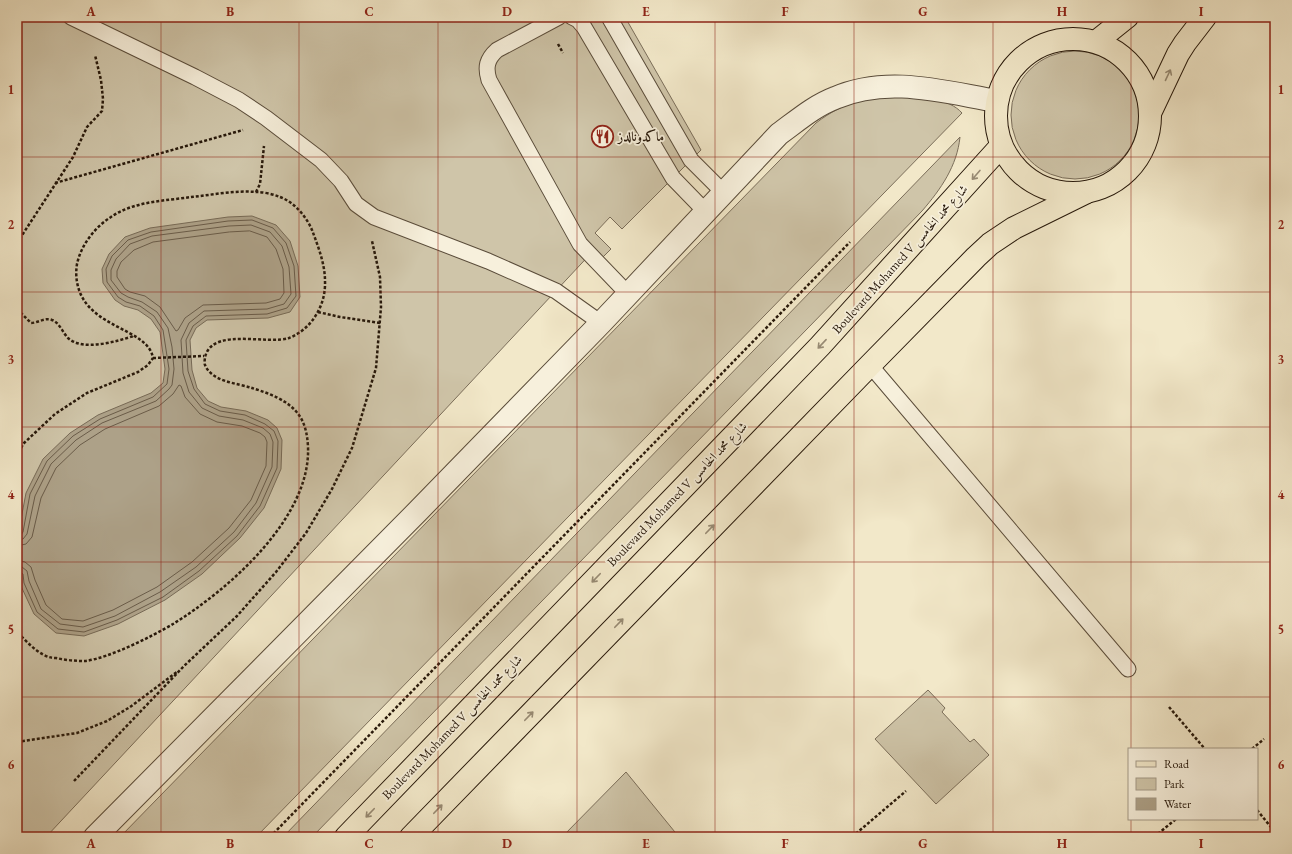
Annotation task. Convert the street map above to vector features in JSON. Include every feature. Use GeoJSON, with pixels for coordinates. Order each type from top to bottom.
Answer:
{"type":"FeatureCollection","features":[{"type":"Feature","properties":{"kind":"main road"},"geometry":{"type":"LineString","coordinates":[[1097,41],[1127,17]]}},
{"type":"Feature","properties":{"kind":"main road"},"geometry":{"type":"LineString","coordinates":[[411,837],[870,365],[990,244],[1029,220],[1086,193],[1113,184],[1134,165],[1148,140],[1151,111],[1178,54],[1205,17]]}},
{"type":"Feature","properties":{"kind":"main road"},"geometry":{"type":"LineString","coordinates":[[1086,193],[1059,193],[1035,184],[1015,168],[1001,146],[996,124],[997,101],[1006,77],[1022,56],[1045,43],[1064,39],[1071,38],[1097,41],[1124,56],[1143,81],[1151,111]]}},
{"type":"Feature","properties":{"kind":"main road","name":"Boulevard Mohamed V شارع محمد الخامس"},"geometry":{"type":"LineString","coordinates":[[346,837],[820,346],[1001,146]]}},
{"type":"Feature","properties":{"kind":"street"},"geometry":{"type":"LineString","coordinates":[[95,837],[407,522],[601,323],[779,134],[807,113],[835,98],[870,87],[908,86],[997,101]]}},
{"type":"Feature","properties":{"kind":"lane"},"geometry":{"type":"LineString","coordinates":[[71,17],[239,100],[266,118],[322,160],[341,181],[356,204],[374,217],[488,261],[556,291],[601,323]]}},
{"type":"Feature","properties":{"kind":"lane"},"geometry":{"type":"LineString","coordinates":[[559,17],[491,55],[487,63],[486,72],[489,80],[580,244],[628,294]]}},
{"type":"Feature","properties":{"kind":"lane"},"geometry":{"type":"LineString","coordinates":[[572,17],[578,20],[584,27],[673,178],[706,212]]}},
{"type":"Feature","properties":{"kind":"lane"},"geometry":{"type":"LineString","coordinates":[[609,17],[691,160],[724,193]]}},
{"type":"Feature","properties":{"kind":"lane"},"geometry":{"type":"LineString","coordinates":[[870,365],[1128,669]]}},
{"type":"Feature","properties":{"kind":"path"},"geometry":{"type":"LineString","coordinates":[[17,243],[73,157],[87,127],[102,112],[103,99],[101,80],[88,25]]}},
{"type":"Feature","properties":{"kind":"path"},"geometry":{"type":"LineString","coordinates":[[55,183],[234,133],[252,126],[266,118]]}},
{"type":"Feature","properties":{"kind":"path"},"geometry":{"type":"LineString","coordinates":[[256,192],[260,184],[262,173],[266,118]]}},
{"type":"Feature","properties":{"kind":"path"},"geometry":{"type":"LineString","coordinates":[[17,457],[24,444],[55,414],[87,393],[138,372],[148,365],[153,358],[152,352],[148,346],[134,336],[101,318],[88,306],[79,292],[76,277],[77,264],[81,251],[88,239],[99,226],[112,216],[127,208],[143,204],[226,193],[256,192],[282,197],[303,213],[311,227],[322,261],[326,284],[322,304],[314,320],[301,331],[288,338],[271,340],[230,339],[220,341],[210,347],[204,356],[205,366],[214,376],[283,400],[298,413],[307,432],[308,454],[305,475],[297,498],[285,520],[258,555],[217,593],[178,621],[155,635],[87,661],[46,657],[17,632]]}},
{"type":"Feature","properties":{"kind":"path"},"geometry":{"type":"LineString","coordinates":[[74,781],[184,666],[237,616],[276,572],[306,533],[332,489],[352,448],[376,368],[380,323],[380,277],[375,251],[368,228],[356,204]]}},
{"type":"Feature","properties":{"kind":"path"},"geometry":{"type":"LineString","coordinates":[[270,837],[850,242]]}},
{"type":"Feature","properties":{"kind":"path"},"geometry":{"type":"LineString","coordinates":[[17,309],[31,323],[46,319],[53,320],[68,338],[81,345],[103,343],[134,336]]}},
{"type":"Feature","properties":{"kind":"path"},"geometry":{"type":"LineString","coordinates":[[318,312],[380,323]]}},
{"type":"Feature","properties":{"kind":"path"},"geometry":{"type":"LineString","coordinates":[[153,358],[204,356]]}},
{"type":"Feature","properties":{"kind":"path"},"geometry":{"type":"LineString","coordinates":[[17,742],[77,733],[107,721],[130,707],[184,666]]}},
{"type":"Feature","properties":{"kind":"path"},"geometry":{"type":"LineString","coordinates":[[1169,707],[1204,748]]}},
{"type":"Feature","properties":{"kind":"path"},"geometry":{"type":"LineString","coordinates":[[1253,748],[1264,739]]}},
{"type":"Feature","properties":{"kind":"path"},"geometry":{"type":"LineString","coordinates":[[852,837],[906,791]]}},
{"type":"Feature","properties":{"kind":"path"},"geometry":{"type":"LineString","coordinates":[[1258,811],[1275,832]]}},
{"type":"Feature","properties":{"kind":"path"},"geometry":{"type":"LineString","coordinates":[[1154,837],[1175,820]]}},
{"type":"Feature","properties":{"kind":"green space"},"geometry":{"type":"Polygon","coordinates":[[[17,17],[625,17],[701,150],[622,229],[610,217],[595,233],[611,249],[603,257],[595,249],[46,837],[17,837],[17,17]]]}},
{"type":"Feature","properties":{"kind":"green space"},"geometry":{"type":"Polygon","coordinates":[[[1075,51],[1099,56],[1120,70],[1134,91],[1139,115],[1134,139],[1120,160],[1099,174],[1075,179],[1051,174],[1030,160],[1016,139],[1011,115],[1016,91],[1030,70],[1051,56],[1075,51]]]}},
{"type":"Feature","properties":{"kind":"green space"},"geometry":{"type":"Polygon","coordinates":[[[903,95],[927,98],[950,104],[962,113],[256,837],[120,837],[816,123],[837,109],[847,105],[878,98],[903,95]]]}},
{"type":"Feature","properties":{"kind":"green space"},"geometry":{"type":"Polygon","coordinates":[[[960,137],[955,158],[947,177],[942,186],[922,211],[312,837],[283,837],[960,137]]]}},
{"type":"Feature","properties":{"kind":"green space"},"geometry":{"type":"Polygon","coordinates":[[[928,690],[945,708],[942,712],[970,742],[974,739],[989,755],[936,804],[875,739],[928,690]]]}},
{"type":"Feature","properties":{"kind":"green space"},"geometry":{"type":"Polygon","coordinates":[[[626,772],[679,837],[562,837],[626,772]]]}},
{"type":"Feature","properties":{"kind":"water"},"geometry":{"type":"Polygon","coordinates":[[[252,216],[276,225],[290,241],[298,266],[300,297],[290,312],[268,318],[207,320],[196,328],[190,340],[192,370],[197,388],[208,401],[221,407],[246,411],[268,420],[277,428],[282,440],[281,469],[264,508],[240,538],[202,574],[165,600],[118,624],[84,636],[56,633],[34,614],[20,584],[17,565],[17,540],[26,493],[43,459],[70,433],[98,415],[151,393],[163,383],[165,369],[160,332],[151,319],[138,310],[124,306],[115,300],[103,283],[102,269],[109,254],[125,237],[150,228],[228,217],[252,216]]]}},
{"type":"Feature","properties":{"kind":"place","name":"ماكدونالدز"},"geometry":{"type":"Point","coordinates":[602,136]}}]}
